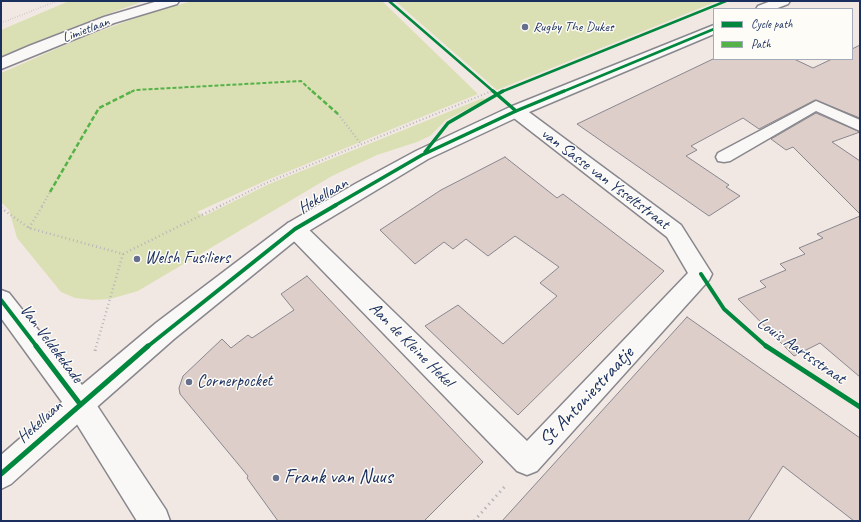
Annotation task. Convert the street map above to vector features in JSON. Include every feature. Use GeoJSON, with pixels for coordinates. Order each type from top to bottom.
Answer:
{"type":"FeatureCollection","features":[{"type":"Feature","properties":{"kind":"street","name":"Limietlaan"},"geometry":{"type":"LineString","coordinates":[[1,64],[109,20],[172,1]]}},
{"type":"Feature","properties":{"kind":"street"},"geometry":{"type":"LineString","coordinates":[[766,8],[783,1]]}},
{"type":"Feature","properties":{"kind":"street","name":"Hekellaan"},"geometry":{"type":"LineString","coordinates":[[1,474],[165,331],[295,229],[362,189],[422,156],[516,111],[713,29]]}},
{"type":"Feature","properties":{"kind":"street","name":"van Sasse van Ysseltstraat"},"geometry":{"type":"LineString","coordinates":[[516,111],[674,232],[701,274]]}},
{"type":"Feature","properties":{"kind":"street","name":"Aan de Kleine Hekel"},"geometry":{"type":"LineString","coordinates":[[295,229],[527,462]]}},
{"type":"Feature","properties":{"kind":"street","name":"St Antoniestraatje"},"geometry":{"type":"LineString","coordinates":[[527,462],[701,274]]}},
{"type":"Feature","properties":{"kind":"street","name":"Van Veldekekade"},"geometry":{"type":"LineString","coordinates":[[1,300],[80,404],[155,521]]}},
{"type":"Feature","properties":{"kind":"lane"},"geometry":{"type":"LineString","coordinates":[[724,157],[816,104],[860,126]]}},
{"type":"Feature","properties":{"kind":"path"},"geometry":{"type":"LineString","coordinates":[[1,23],[57,1]]}},
{"type":"Feature","properties":{"kind":"path"},"geometry":{"type":"LineString","coordinates":[[486,86],[494,93]]}},
{"type":"Feature","properties":{"kind":"path"},"geometry":{"type":"LineString","coordinates":[[489,98],[494,93]]}},
{"type":"Feature","properties":{"kind":"path"},"geometry":{"type":"LineString","coordinates":[[1,208],[29,228],[124,254],[266,183],[361,144],[494,93]]}},
{"type":"Feature","properties":{"kind":"path"},"geometry":{"type":"LineString","coordinates":[[338,114],[361,144]]}},
{"type":"Feature","properties":{"kind":"path"},"geometry":{"type":"LineString","coordinates":[[29,228],[50,192]]}},
{"type":"Feature","properties":{"kind":"path"},"geometry":{"type":"LineString","coordinates":[[93,359],[124,254]]}},
{"type":"Feature","properties":{"kind":"green space"},"geometry":{"type":"Polygon","coordinates":[[[69,1],[144,1],[91,20],[1,56],[1,30],[69,1]]]}},
{"type":"Feature","properties":{"kind":"green space"},"geometry":{"type":"Polygon","coordinates":[[[192,1],[382,1],[478,94],[265,181],[197,212],[204,216],[269,184],[483,98],[485,100],[446,120],[430,136],[417,142],[377,155],[332,176],[138,291],[110,299],[93,300],[75,298],[61,292],[17,238],[9,210],[1,202],[1,73],[81,38],[141,16],[192,1]]]}},
{"type":"Feature","properties":{"kind":"green space"},"geometry":{"type":"Polygon","coordinates":[[[395,1],[718,1],[497,90],[395,1]]]}},
{"type":"Feature","properties":{"kind":"building"},"geometry":{"type":"Polygon","coordinates":[[[860,45],[860,118],[815,100],[759,129],[743,118],[691,146],[697,150],[686,156],[729,185],[726,187],[740,196],[709,216],[577,124],[713,59],[796,60],[813,68],[830,60],[853,60],[853,48],[860,45]]]}},
{"type":"Feature","properties":{"kind":"building"},"geometry":{"type":"Polygon","coordinates":[[[816,113],[860,132],[832,142],[860,161],[860,214],[793,147],[786,150],[771,139],[816,113]]]}},
{"type":"Feature","properties":{"kind":"building"},"geometry":{"type":"Polygon","coordinates":[[[505,157],[557,198],[563,194],[664,271],[518,415],[425,326],[458,305],[503,344],[557,296],[540,283],[559,267],[515,236],[488,256],[466,239],[453,249],[444,242],[415,264],[380,230],[441,190],[505,157]]]}},
{"type":"Feature","properties":{"kind":"building"},"geometry":{"type":"Polygon","coordinates":[[[860,216],[860,377],[820,343],[794,356],[738,299],[766,287],[760,281],[786,270],[780,264],[805,254],[799,248],[823,238],[817,234],[860,216]]]}},
{"type":"Feature","properties":{"kind":"building"},"geometry":{"type":"Polygon","coordinates":[[[307,276],[483,462],[424,521],[278,521],[247,478],[248,476],[180,394],[179,388],[183,376],[222,339],[231,348],[248,335],[252,338],[294,310],[281,294],[307,276]]]}},
{"type":"Feature","properties":{"kind":"building"},"geometry":{"type":"Polygon","coordinates":[[[687,317],[860,438],[860,521],[854,521],[783,466],[748,521],[502,521],[687,317]]]}},
{"type":"Feature","properties":{"kind":"marked path"},"geometry":{"type":"LineString","coordinates":[[50,192],[99,108],[135,90],[301,81],[338,114]]}},
{"type":"Feature","properties":{"kind":"cycle path"},"geometry":{"type":"LineString","coordinates":[[389,1],[516,111]]}},
{"type":"Feature","properties":{"kind":"cycle path"},"geometry":{"type":"LineString","coordinates":[[425,152],[448,123],[496,94],[726,1]]}},
{"type":"Feature","properties":{"kind":"cycle path"},"geometry":{"type":"LineString","coordinates":[[1,474],[165,331],[295,229],[422,155],[516,111],[713,29]]}},
{"type":"Feature","properties":{"kind":"cycle path","name":"Louis Aartsstraat"},"geometry":{"type":"LineString","coordinates":[[701,274],[724,309],[766,346],[860,407]]}},
{"type":"Feature","properties":{"kind":"cycle path"},"geometry":{"type":"LineString","coordinates":[[1,300],[80,404]]}},
{"type":"Feature","properties":{"kind":"place","name":"Rugby The Dukes"},"geometry":{"type":"Point","coordinates":[525,27]}},
{"type":"Feature","properties":{"kind":"place","name":"Welsh Fusiliers"},"geometry":{"type":"Point","coordinates":[137,259]}},
{"type":"Feature","properties":{"kind":"place","name":"Cornerpocket"},"geometry":{"type":"Point","coordinates":[189,382]}},
{"type":"Feature","properties":{"kind":"place","name":"Frank van Nuus"},"geometry":{"type":"Point","coordinates":[276,478]}}]}
